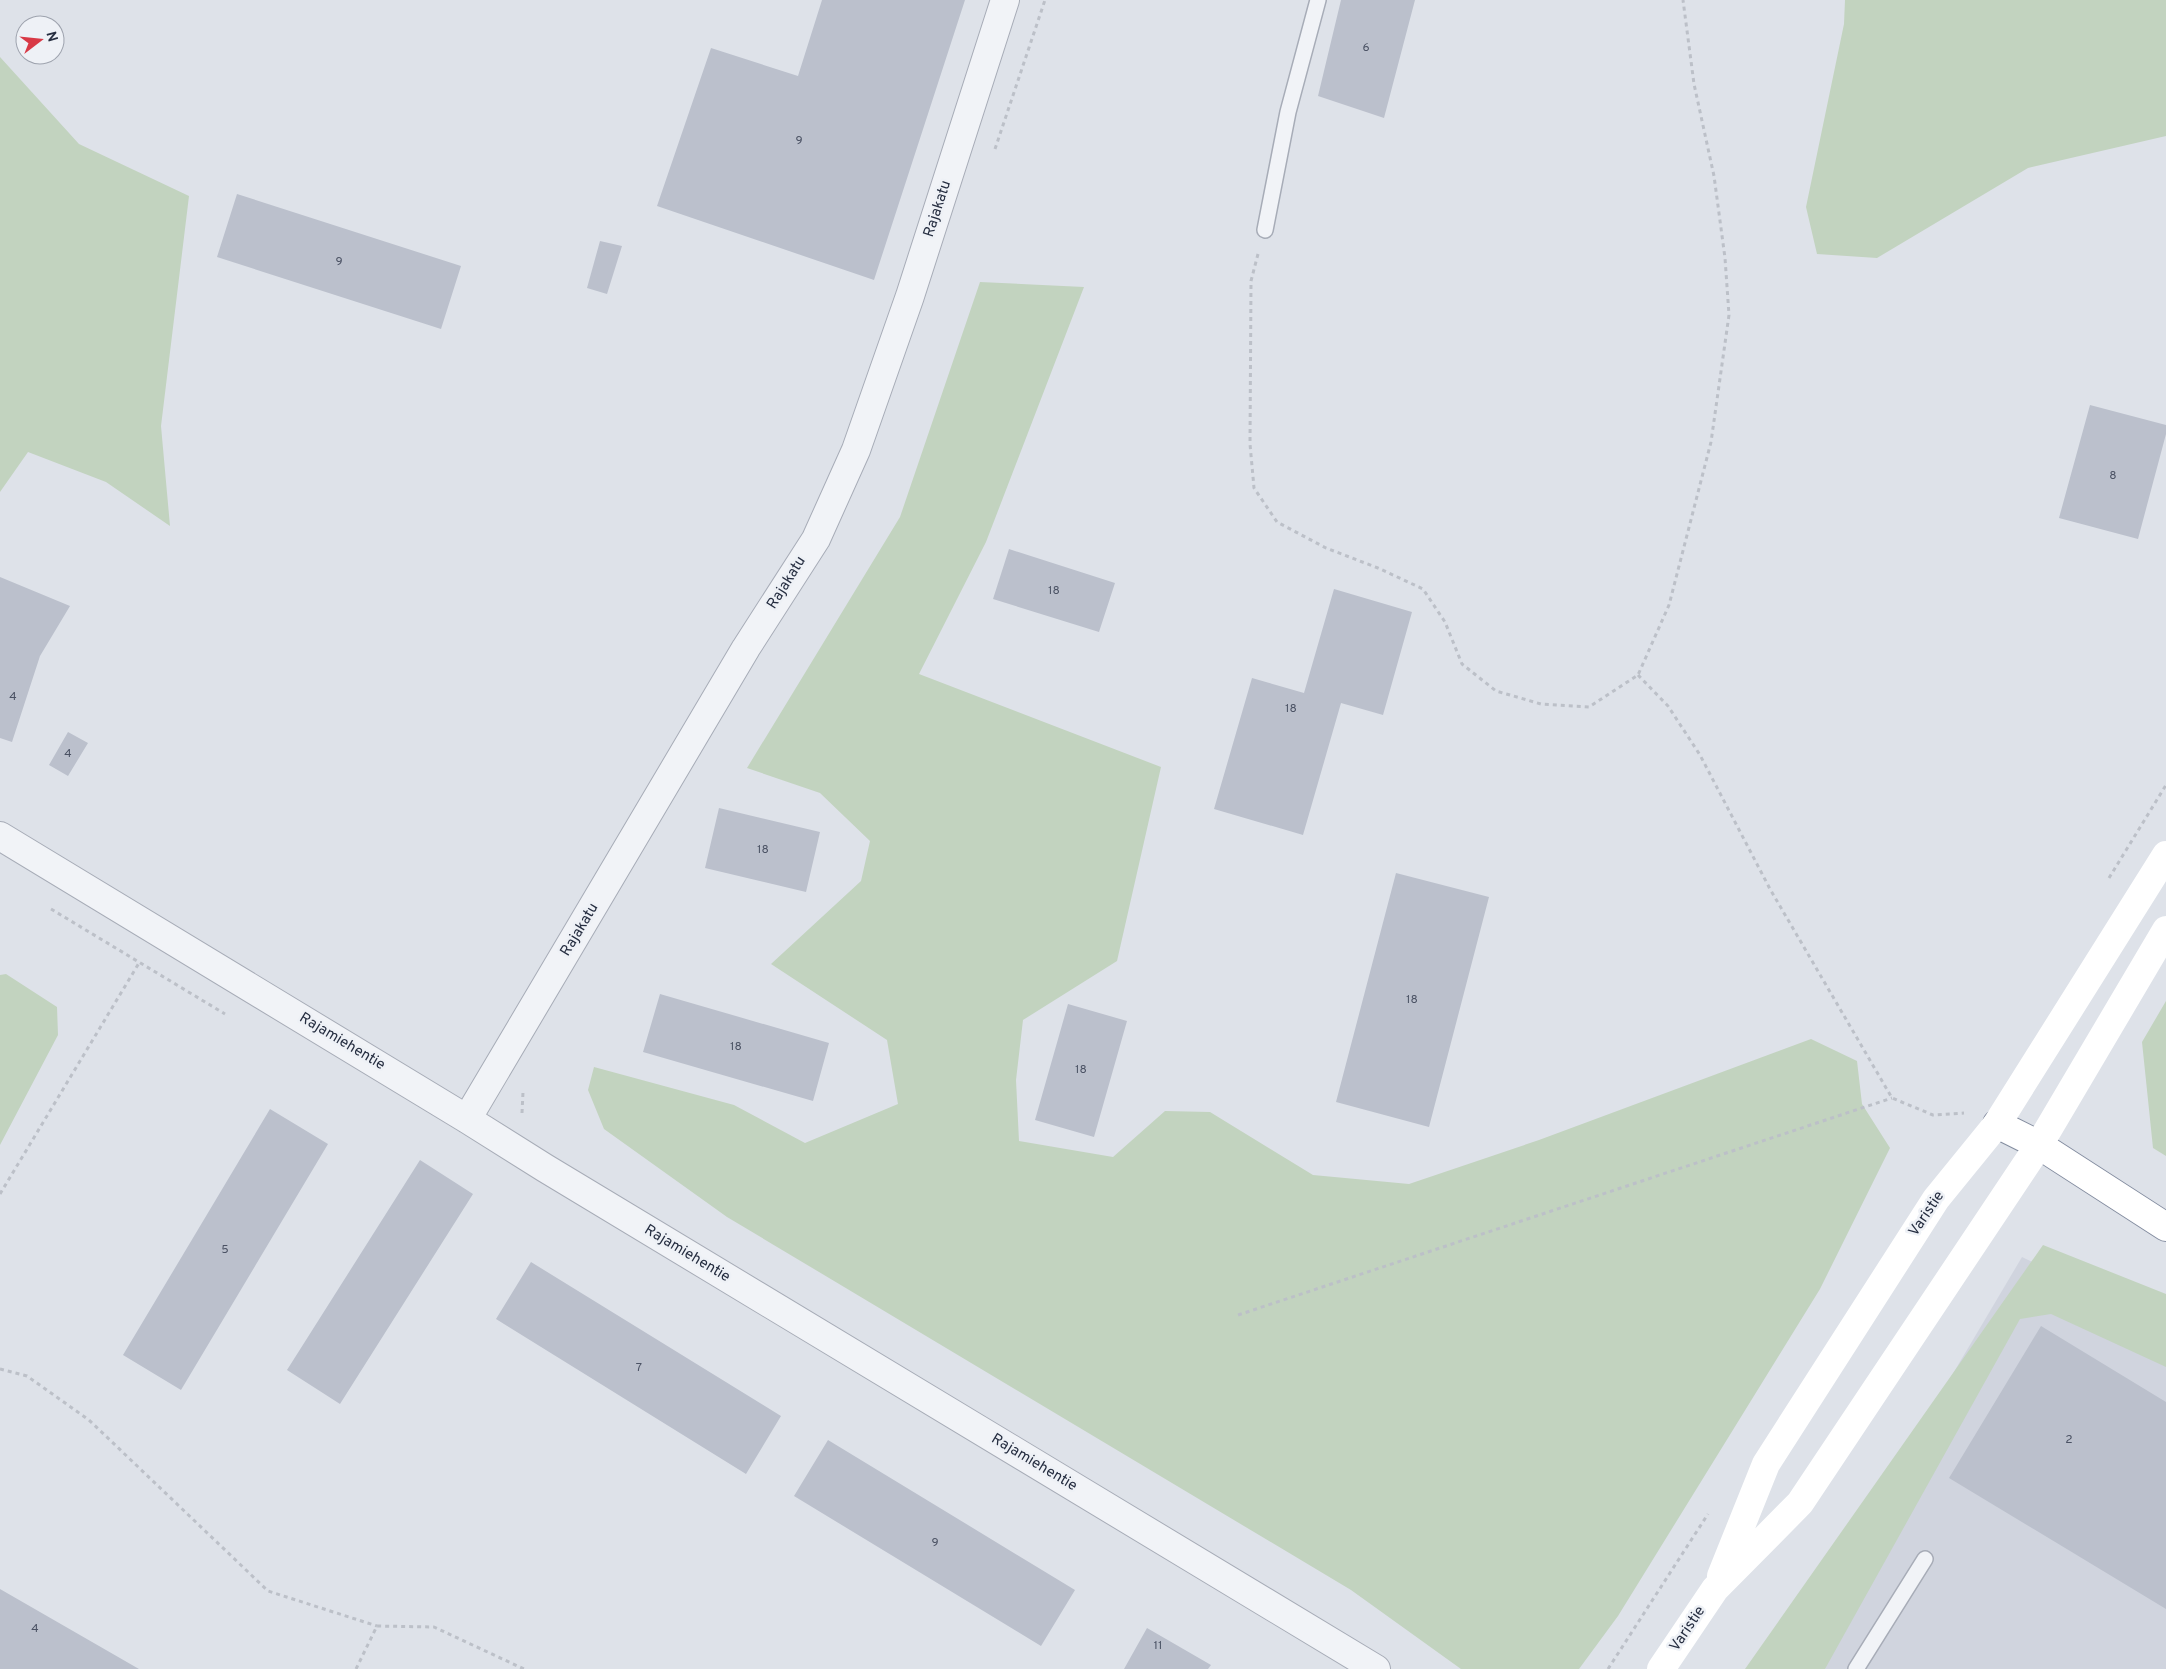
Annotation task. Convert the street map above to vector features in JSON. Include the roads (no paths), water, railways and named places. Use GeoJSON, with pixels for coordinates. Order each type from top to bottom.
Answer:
{"type":"FeatureCollection","features":[{"type":"Feature","properties":{"kind":"main road","name":"Varistie"},"geometry":{"type":"LineString","coordinates":[[1715,1589],[1766,1464],[1936,1199],[1997,1124],[2166,855]]}},
{"type":"Feature","properties":{"kind":"main road","name":"Varistie"},"geometry":{"type":"LineString","coordinates":[[1661,1669],[1715,1589],[1800,1503],[2039,1145],[2166,930]]}},
{"type":"Feature","properties":{"kind":"main road"},"geometry":{"type":"LineString","coordinates":[[1997,1124],[2039,1145],[2166,1227]]}},
{"type":"Feature","properties":{"kind":"street","name":"Rajakatu"},"geometry":{"type":"LineString","coordinates":[[467,1118],[746,648],[816,539],[856,450],[910,296],[1005,0]]}},
{"type":"Feature","properties":{"kind":"street","name":"Rajamiehentie"},"geometry":{"type":"LineString","coordinates":[[0,836],[467,1118],[545,1168],[1376,1669]]}},
{"type":"Feature","properties":{"kind":"lane"},"geometry":{"type":"LineString","coordinates":[[1265,230],[1288,112],[1318,0]]}},
{"type":"Feature","properties":{"kind":"lane"},"geometry":{"type":"LineString","coordinates":[[1856,1669],[1925,1559]]}}]}
